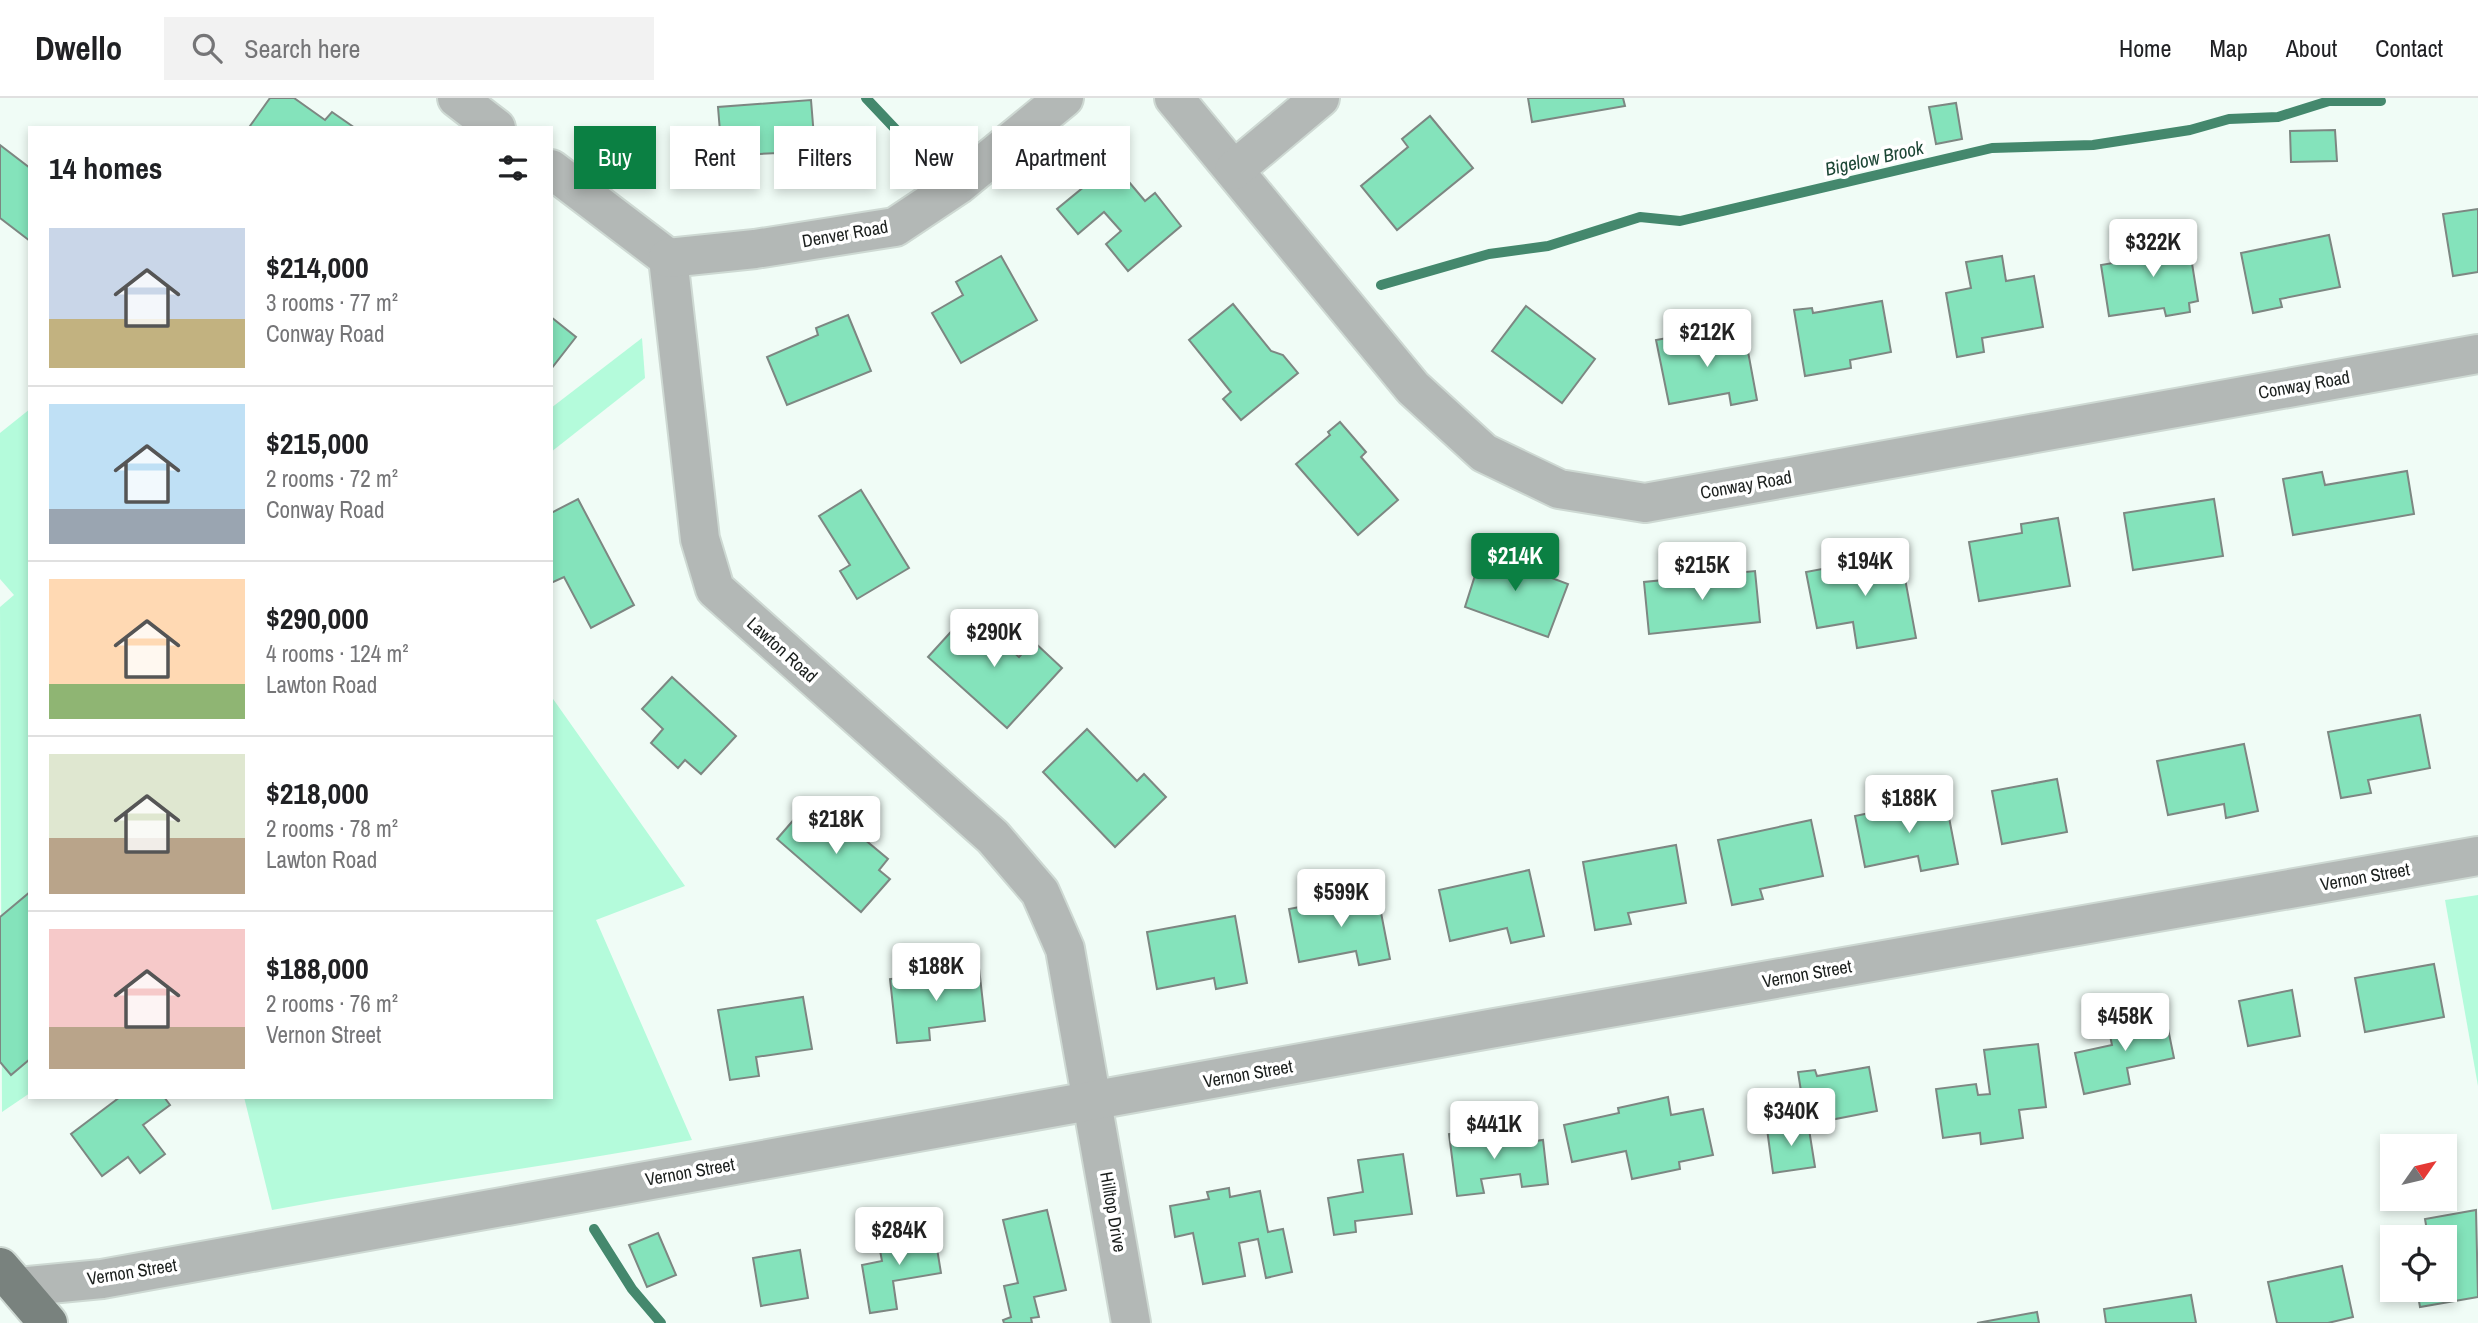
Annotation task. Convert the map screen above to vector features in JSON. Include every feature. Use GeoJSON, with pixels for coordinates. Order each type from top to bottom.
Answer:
{"type":"FeatureCollection","features":[{"type":"Feature","properties":{"kind":"main road"},"geometry":{"type":"LineString","coordinates":[[6,1284],[48,1323]]}},
{"type":"Feature","properties":{"kind":"street"},"geometry":{"type":"LineString","coordinates":[[457,98],[493,126]]}},
{"type":"Feature","properties":{"kind":"street","name":"Denver Road"},"geometry":{"type":"LineString","coordinates":[[668,258],[755,249],[895,227],[958,185],[1064,98]]}},
{"type":"Feature","properties":{"kind":"street","name":"Conway Road"},"geometry":{"type":"LineString","coordinates":[[1174,98],[1413,388],[1484,453],[1559,489],[1646,503],[2478,354]]}},
{"type":"Feature","properties":{"kind":"street"},"geometry":{"type":"LineString","coordinates":[[1234,170],[1320,98]]}},
{"type":"Feature","properties":{"kind":"street"},"geometry":{"type":"LineString","coordinates":[[553,171],[668,258]]}},
{"type":"Feature","properties":{"kind":"street","name":"Lawton Road"},"geometry":{"type":"LineString","coordinates":[[668,258],[700,539],[715,589],[993,837],[1041,892],[1065,949],[1094,1102]]}},
{"type":"Feature","properties":{"kind":"street","name":"Vernon Street"},"geometry":{"type":"LineString","coordinates":[[6,1284],[102,1279],[2478,856]]}},
{"type":"Feature","properties":{"kind":"street","name":"Hilltop Drive"},"geometry":{"type":"LineString","coordinates":[[1094,1102],[1132,1323]]}},
{"type":"Feature","properties":{"kind":"green space"},"geometry":{"type":"Polygon","coordinates":[[[642,338],[645,378],[553,450],[553,406],[642,338]]]}},
{"type":"Feature","properties":{"kind":"green space"},"geometry":{"type":"Polygon","coordinates":[[[28,411],[28,1094],[2,1112],[0,607],[14,595],[0,579],[0,433],[28,411]]]}},
{"type":"Feature","properties":{"kind":"green space"},"geometry":{"type":"Polygon","coordinates":[[[553,699],[685,886],[596,920],[692,1140],[272,1210],[244,1099],[553,1099],[553,699]]]}},
{"type":"Feature","properties":{"kind":"green space"},"geometry":{"type":"Polygon","coordinates":[[[2478,895],[2478,1086],[2445,900],[2478,895]]]}},
{"type":"Feature","properties":{"kind":"building"},"geometry":{"type":"Polygon","coordinates":[[[270,98],[294,98],[325,120],[332,112],[352,126],[250,126],[270,98]]]}},
{"type":"Feature","properties":{"kind":"building"},"geometry":{"type":"Polygon","coordinates":[[[1528,98],[1623,98],[1625,106],[1532,122],[1528,98]]]}},
{"type":"Feature","properties":{"kind":"building"},"geometry":{"type":"Polygon","coordinates":[[[811,100],[813,126],[774,126],[774,153],[760,154],[760,126],[720,126],[718,107],[811,100]]]}},
{"type":"Feature","properties":{"kind":"building"},"geometry":{"type":"Polygon","coordinates":[[[1956,103],[1962,139],[1936,144],[1929,107],[1956,103]]]}},
{"type":"Feature","properties":{"kind":"building"},"geometry":{"type":"Polygon","coordinates":[[[1430,116],[1473,168],[1397,230],[1361,186],[1408,147],[1402,139],[1430,116]]]}},
{"type":"Feature","properties":{"kind":"building"},"geometry":{"type":"Polygon","coordinates":[[[2335,130],[2337,161],[2291,162],[2290,131],[2335,130]]]}},
{"type":"Feature","properties":{"kind":"building"},"geometry":{"type":"Polygon","coordinates":[[[0,145],[28,166],[28,239],[0,218],[0,145]]]}},
{"type":"Feature","properties":{"kind":"building"},"geometry":{"type":"Polygon","coordinates":[[[1130,183],[1145,201],[1155,193],[1181,226],[1128,271],[1106,244],[1121,231],[1104,212],[1078,234],[1057,209],[1081,189],[1130,189],[1130,183]]]}},
{"type":"Feature","properties":{"kind":"building"},"geometry":{"type":"Polygon","coordinates":[[[2478,209],[2478,272],[2453,276],[2443,214],[2478,209]]]}},
{"type":"Feature","properties":{"kind":"building"},"geometry":{"type":"Polygon","coordinates":[[[2187,232],[2198,301],[2189,303],[2190,312],[2166,316],[2164,308],[2109,316],[2101,265],[2142,258],[2140,245],[2162,241],[2161,236],[2187,232]]]}},
{"type":"Feature","properties":{"kind":"building"},"geometry":{"type":"Polygon","coordinates":[[[2329,235],[2340,287],[2280,299],[2282,307],[2253,313],[2241,253],[2329,235]]]}},
{"type":"Feature","properties":{"kind":"building"},"geometry":{"type":"Polygon","coordinates":[[[1001,256],[1037,320],[961,363],[932,313],[963,295],[956,282],[1001,256]]]}},
{"type":"Feature","properties":{"kind":"building"},"geometry":{"type":"Polygon","coordinates":[[[2002,256],[2006,281],[2034,276],[2043,327],[1982,338],[1984,352],[1957,357],[1946,293],[1971,288],[1966,262],[2002,256]]]}},
{"type":"Feature","properties":{"kind":"building"},"geometry":{"type":"Polygon","coordinates":[[[1882,301],[1891,352],[1850,360],[1851,368],[1805,376],[1794,310],[1812,308],[1813,313],[1882,301]]]}},
{"type":"Feature","properties":{"kind":"building"},"geometry":{"type":"Polygon","coordinates":[[[1233,304],[1271,351],[1283,355],[1298,373],[1241,420],[1223,399],[1231,392],[1189,340],[1233,304]]]}},
{"type":"Feature","properties":{"kind":"building"},"geometry":{"type":"Polygon","coordinates":[[[1526,306],[1595,359],[1562,403],[1492,351],[1526,306]]]}},
{"type":"Feature","properties":{"kind":"building"},"geometry":{"type":"Polygon","coordinates":[[[848,315],[871,371],[787,405],[767,357],[818,335],[816,328],[848,315]]]}},
{"type":"Feature","properties":{"kind":"building"},"geometry":{"type":"Polygon","coordinates":[[[553,319],[576,337],[553,366],[553,319]]]}},
{"type":"Feature","properties":{"kind":"building"},"geometry":{"type":"Polygon","coordinates":[[[1744,330],[1757,400],[1731,405],[1729,393],[1669,404],[1656,340],[1689,334],[1691,347],[1722,341],[1721,335],[1744,330]]]}},
{"type":"Feature","properties":{"kind":"building"},"geometry":{"type":"Polygon","coordinates":[[[1340,422],[1366,452],[1361,457],[1398,500],[1358,535],[1296,464],[1330,435],[1328,432],[1340,422]]]}},
{"type":"Feature","properties":{"kind":"building"},"geometry":{"type":"Polygon","coordinates":[[[2407,471],[2414,514],[2293,535],[2283,479],[2322,472],[2325,485],[2407,471]]]}},
{"type":"Feature","properties":{"kind":"building"},"geometry":{"type":"Polygon","coordinates":[[[861,490],[909,568],[857,599],[840,571],[850,565],[819,516],[861,490]]]}},
{"type":"Feature","properties":{"kind":"building"},"geometry":{"type":"Polygon","coordinates":[[[578,499],[634,605],[591,628],[564,577],[553,582],[553,512],[578,499]]]}},
{"type":"Feature","properties":{"kind":"building"},"geometry":{"type":"Polygon","coordinates":[[[2214,499],[2223,556],[2133,570],[2124,513],[2214,499]]]}},
{"type":"Feature","properties":{"kind":"building"},"geometry":{"type":"Polygon","coordinates":[[[2058,518],[2070,586],[1979,601],[1969,542],[2022,533],[2021,524],[2058,518]]]}},
{"type":"Feature","properties":{"kind":"building"},"geometry":{"type":"Polygon","coordinates":[[[1899,546],[1916,638],[1857,648],[1853,622],[1817,628],[1806,572],[1865,561],[1864,552],[1899,546]]]}},
{"type":"Feature","properties":{"kind":"building"},"geometry":{"type":"Polygon","coordinates":[[[1484,547],[1519,559],[1517,565],[1568,584],[1548,637],[1465,607],[1484,547]]]}},
{"type":"Feature","properties":{"kind":"building"},"geometry":{"type":"Polygon","coordinates":[[[1755,571],[1760,622],[1649,634],[1644,582],[1755,571]]]}},
{"type":"Feature","properties":{"kind":"building"},"geometry":{"type":"Polygon","coordinates":[[[969,612],[1019,657],[1033,641],[1062,668],[1007,728],[928,657],[969,612]]]}},
{"type":"Feature","properties":{"kind":"building"},"geometry":{"type":"Polygon","coordinates":[[[672,677],[736,736],[701,774],[685,760],[678,768],[651,743],[663,729],[642,709],[672,677]]]}},
{"type":"Feature","properties":{"kind":"building"},"geometry":{"type":"Polygon","coordinates":[[[2420,715],[2430,768],[2368,780],[2371,793],[2341,798],[2328,732],[2420,715]]]}},
{"type":"Feature","properties":{"kind":"building"},"geometry":{"type":"Polygon","coordinates":[[[1087,729],[1137,781],[1144,774],[1166,797],[1115,847],[1043,772],[1087,729]]]}},
{"type":"Feature","properties":{"kind":"building"},"geometry":{"type":"Polygon","coordinates":[[[2244,744],[2258,811],[2226,818],[2224,804],[2168,815],[2157,761],[2244,744]]]}},
{"type":"Feature","properties":{"kind":"building"},"geometry":{"type":"Polygon","coordinates":[[[2057,779],[2067,832],[2002,844],[1992,791],[2057,779]]]}},
{"type":"Feature","properties":{"kind":"building"},"geometry":{"type":"Polygon","coordinates":[[[1945,797],[1958,864],[1921,871],[1918,856],[1865,867],[1855,816],[1945,797]]]}},
{"type":"Feature","properties":{"kind":"building"},"geometry":{"type":"Polygon","coordinates":[[[810,801],[854,839],[858,834],[888,859],[879,870],[890,879],[861,912],[777,839],[810,801]]]}},
{"type":"Feature","properties":{"kind":"building"},"geometry":{"type":"Polygon","coordinates":[[[1811,820],[1823,876],[1760,889],[1763,899],[1732,905],[1718,840],[1811,820]]]}},
{"type":"Feature","properties":{"kind":"building"},"geometry":{"type":"Polygon","coordinates":[[[1676,845],[1686,903],[1628,913],[1631,924],[1595,930],[1583,862],[1676,845]]]}},
{"type":"Feature","properties":{"kind":"building"},"geometry":{"type":"Polygon","coordinates":[[[1529,870],[1544,936],[1511,943],[1507,928],[1450,941],[1439,890],[1529,870]]]}},
{"type":"Feature","properties":{"kind":"building"},"geometry":{"type":"Polygon","coordinates":[[[1377,892],[1390,959],[1359,965],[1356,951],[1299,962],[1289,909],[1377,892]]]}},
{"type":"Feature","properties":{"kind":"building"},"geometry":{"type":"Polygon","coordinates":[[[28,894],[28,1061],[11,1075],[0,1062],[0,917],[28,894]]]}},
{"type":"Feature","properties":{"kind":"building"},"geometry":{"type":"Polygon","coordinates":[[[1235,916],[1247,983],[1216,989],[1214,978],[1157,989],[1147,932],[1235,916]]]}},
{"type":"Feature","properties":{"kind":"building"},"geometry":{"type":"Polygon","coordinates":[[[2434,964],[2444,1017],[2365,1032],[2355,978],[2434,964]]]}},
{"type":"Feature","properties":{"kind":"building"},"geometry":{"type":"Polygon","coordinates":[[[979,968],[985,1021],[929,1028],[930,1040],[897,1043],[890,979],[979,968]]]}},
{"type":"Feature","properties":{"kind":"building"},"geometry":{"type":"Polygon","coordinates":[[[2292,990],[2300,1036],[2248,1046],[2239,1001],[2292,990]]]}},
{"type":"Feature","properties":{"kind":"building"},"geometry":{"type":"Polygon","coordinates":[[[803,997],[812,1049],[756,1057],[759,1076],[730,1080],[718,1010],[803,997]]]}},
{"type":"Feature","properties":{"kind":"building"},"geometry":{"type":"Polygon","coordinates":[[[2165,1014],[2174,1058],[2127,1068],[2130,1084],[2084,1094],[2075,1053],[2112,1045],[2108,1026],[2165,1014]]]}},
{"type":"Feature","properties":{"kind":"building"},"geometry":{"type":"Polygon","coordinates":[[[2038,1044],[2046,1107],[2019,1110],[2023,1138],[1981,1144],[1980,1133],[1943,1138],[1936,1089],[1976,1084],[1978,1095],[1990,1094],[1984,1050],[2038,1044]]]}},
{"type":"Feature","properties":{"kind":"building"},"geometry":{"type":"Polygon","coordinates":[[[1869,1067],[1877,1111],[1825,1121],[1821,1101],[1803,1104],[1798,1072],[1815,1070],[1817,1076],[1869,1067]]]}},
{"type":"Feature","properties":{"kind":"building"},"geometry":{"type":"Polygon","coordinates":[[[1668,1097],[1671,1115],[1703,1109],[1713,1155],[1679,1162],[1680,1169],[1632,1179],[1626,1151],[1572,1162],[1564,1125],[1619,1113],[1618,1108],[1668,1097]]]}},
{"type":"Feature","properties":{"kind":"building"},"geometry":{"type":"Polygon","coordinates":[[[117,1099],[166,1099],[170,1105],[143,1125],[165,1154],[140,1173],[128,1157],[102,1176],[71,1134],[117,1099]]]}},
{"type":"Feature","properties":{"kind":"building"},"geometry":{"type":"Polygon","coordinates":[[[1808,1123],[1815,1167],[1773,1173],[1767,1129],[1808,1123]]]}},
{"type":"Feature","properties":{"kind":"building"},"geometry":{"type":"Polygon","coordinates":[[[1496,1128],[1498,1146],[1543,1140],[1548,1184],[1522,1187],[1520,1174],[1481,1179],[1484,1193],[1457,1196],[1449,1134],[1496,1128]]]}},
{"type":"Feature","properties":{"kind":"building"},"geometry":{"type":"Polygon","coordinates":[[[1403,1154],[1412,1214],[1355,1221],[1356,1232],[1334,1235],[1328,1198],[1363,1192],[1358,1160],[1403,1154]]]}},
{"type":"Feature","properties":{"kind":"building"},"geometry":{"type":"Polygon","coordinates":[[[1229,1188],[1230,1197],[1260,1191],[1268,1232],[1283,1229],[1292,1272],[1266,1278],[1258,1239],[1239,1243],[1245,1276],[1203,1284],[1193,1233],[1175,1237],[1170,1206],[1209,1199],[1207,1192],[1229,1188]]]}},
{"type":"Feature","properties":{"kind":"building"},"geometry":{"type":"Polygon","coordinates":[[[1047,1210],[1066,1290],[1034,1297],[1039,1317],[1031,1318],[1032,1323],[1004,1323],[1003,1320],[1011,1317],[1004,1286],[1018,1283],[1003,1220],[1047,1210]]]}},
{"type":"Feature","properties":{"kind":"building"},"geometry":{"type":"Polygon","coordinates":[[[2476,1210],[2478,1297],[2457,1301],[2457,1225],[2426,1225],[2425,1219],[2476,1210]]]}},
{"type":"Feature","properties":{"kind":"building"},"geometry":{"type":"Polygon","coordinates":[[[934,1230],[941,1273],[893,1281],[897,1309],[870,1313],[862,1265],[882,1261],[878,1240],[934,1230]]]}},
{"type":"Feature","properties":{"kind":"building"},"geometry":{"type":"Polygon","coordinates":[[[658,1233],[676,1275],[647,1287],[629,1245],[658,1233]]]}},
{"type":"Feature","properties":{"kind":"building"},"geometry":{"type":"Polygon","coordinates":[[[800,1250],[808,1298],[761,1306],[753,1258],[800,1250]]]}},
{"type":"Feature","properties":{"kind":"building"},"geometry":{"type":"Polygon","coordinates":[[[2342,1266],[2353,1317],[2328,1323],[2277,1323],[2268,1282],[2342,1266]]]}},
{"type":"Feature","properties":{"kind":"building"},"geometry":{"type":"Polygon","coordinates":[[[2191,1295],[2196,1323],[2106,1323],[2104,1309],[2191,1295]]]}},
{"type":"Feature","properties":{"kind":"building"},"geometry":{"type":"Polygon","coordinates":[[[2419,1302],[2449,1302],[2420,1307],[2419,1302]]]}},
{"type":"Feature","properties":{"kind":"building"},"geometry":{"type":"Polygon","coordinates":[[[2037,1312],[2039,1323],[1977,1323],[2037,1312]]]}},
{"type":"Feature","properties":{"kind":"waterway","name":"Bigelow Brook"},"geometry":{"type":"LineString","coordinates":[[866,98],[892,126]]}},
{"type":"Feature","properties":{"kind":"waterway","name":"Bigelow Brook"},"geometry":{"type":"LineString","coordinates":[[1381,285],[1489,254],[1548,246],[1640,217],[1680,221],[1992,148],[2093,145],[2190,130],[2229,119],[2278,117],[2329,101],[2381,101]]}},
{"type":"Feature","properties":{"kind":"waterway"},"geometry":{"type":"LineString","coordinates":[[594,1229],[632,1289],[661,1323]]}}]}
